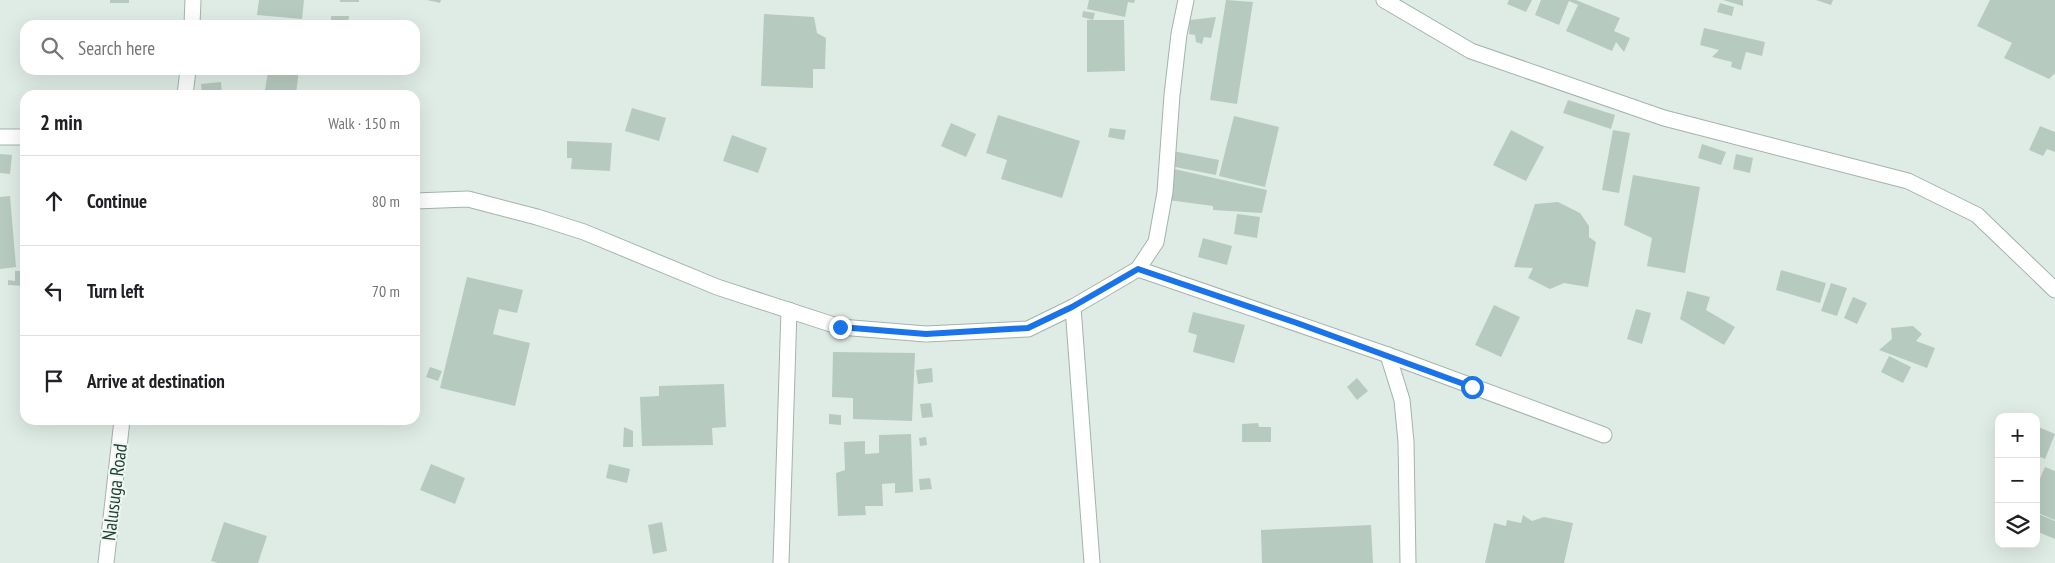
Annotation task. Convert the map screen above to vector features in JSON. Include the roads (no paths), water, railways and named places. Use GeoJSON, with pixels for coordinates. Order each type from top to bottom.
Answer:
{"type":"FeatureCollection","features":[{"type":"Feature","properties":{"kind":"street"},"geometry":{"type":"LineString","coordinates":[[192,20],[193,0]]}},
{"type":"Feature","properties":{"kind":"street"},"geometry":{"type":"LineString","coordinates":[[420,201],[468,199],[537,217],[584,232],[717,287],[840,327],[926,334],[1028,328],[1072,307],[1138,269],[1156,242],[1165,192],[1172,95],[1186,0]]}},
{"type":"Feature","properties":{"kind":"street"},"geometry":{"type":"LineString","coordinates":[[1384,0],[1471,51],[1664,118],[1908,181],[1977,215],[2055,290]]}},
{"type":"Feature","properties":{"kind":"street"},"geometry":{"type":"LineString","coordinates":[[186,90],[187,75]]}},
{"type":"Feature","properties":{"kind":"street"},"geometry":{"type":"LineString","coordinates":[[0,137],[20,136]]}},
{"type":"Feature","properties":{"kind":"street"},"geometry":{"type":"LineString","coordinates":[[1138,269],[1388,355],[1604,435]]}},
{"type":"Feature","properties":{"kind":"street"},"geometry":{"type":"LineString","coordinates":[[1072,307],[1092,563]]}},
{"type":"Feature","properties":{"kind":"street"},"geometry":{"type":"LineString","coordinates":[[781,563],[788,310]]}},
{"type":"Feature","properties":{"kind":"street"},"geometry":{"type":"LineString","coordinates":[[1388,355],[1402,400],[1406,442],[1408,563]]}},
{"type":"Feature","properties":{"kind":"street","name":"Nalusuga Road"},"geometry":{"type":"LineString","coordinates":[[106,563],[121,425]]}}]}
